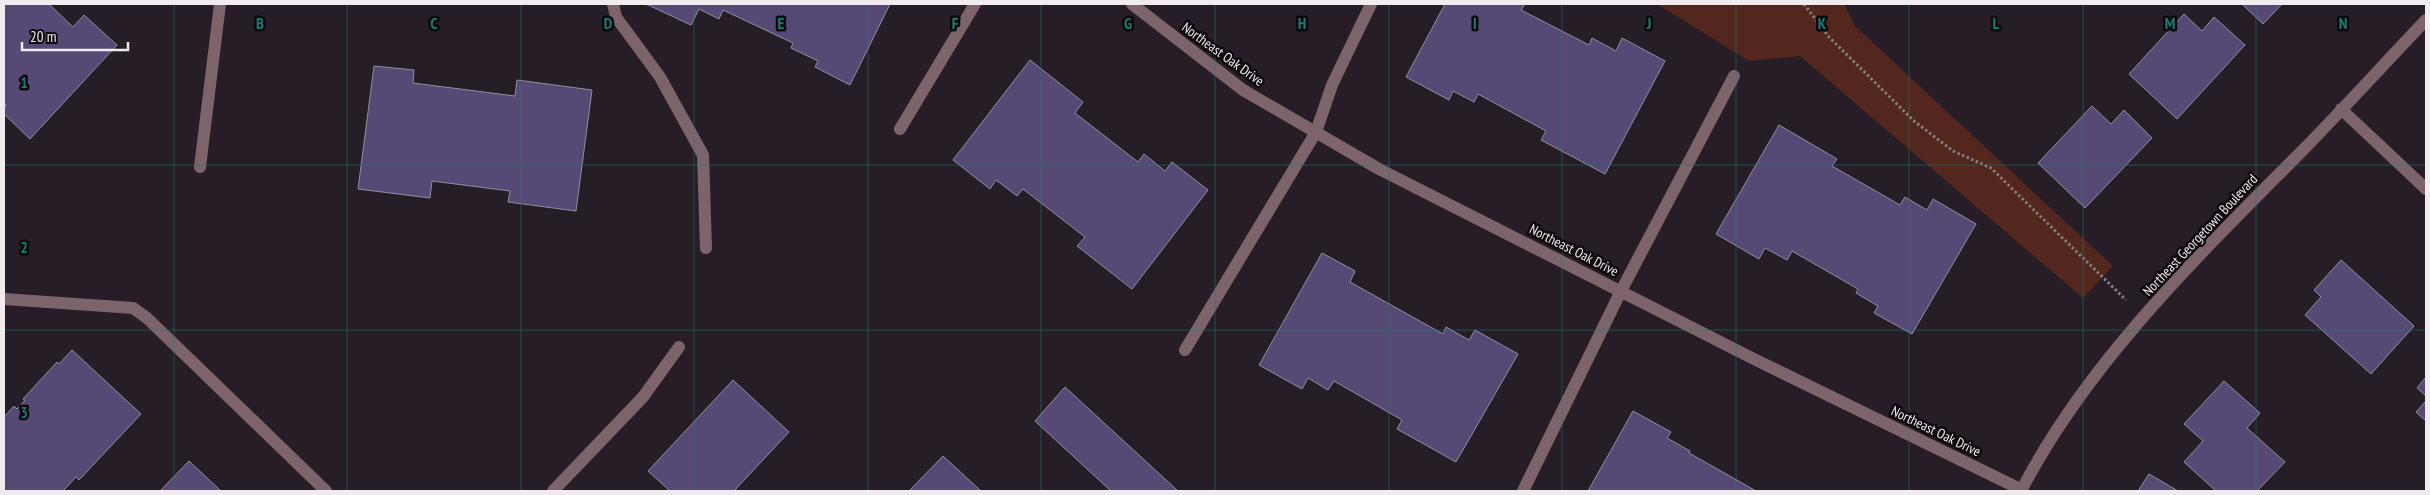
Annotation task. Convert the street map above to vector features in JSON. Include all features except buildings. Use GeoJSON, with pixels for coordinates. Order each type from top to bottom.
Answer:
{"type":"FeatureCollection","features":[{"type":"Feature","properties":{"kind":"street"},"geometry":{"type":"LineString","coordinates":[[200,167],[220,4]]}},
{"type":"Feature","properties":{"kind":"street"},"geometry":{"type":"LineString","coordinates":[[613,4],[616,17],[660,77],[703,155],[706,248]]}},
{"type":"Feature","properties":{"kind":"street"},"geometry":{"type":"LineString","coordinates":[[900,129],[975,4]]}},
{"type":"Feature","properties":{"kind":"street","name":"Northeast Oak Drive"},"geometry":{"type":"LineString","coordinates":[[1132,4],[1243,90],[1379,169],[2022,491]]}},
{"type":"Feature","properties":{"kind":"street"},"geometry":{"type":"LineString","coordinates":[[1186,350],[1316,132],[1332,84],[1371,4]]}},
{"type":"Feature","properties":{"kind":"street","name":"Northeast Georgetown Boulevard"},"geometry":{"type":"LineString","coordinates":[[2022,491],[2042,453],[2068,412],[2144,318],[2243,210],[2426,20]]}},
{"type":"Feature","properties":{"kind":"street"},"geometry":{"type":"LineString","coordinates":[[1523,491],[1621,291],[1734,76]]}},
{"type":"Feature","properties":{"kind":"street"},"geometry":{"type":"LineString","coordinates":[[2341,109],[2426,189]]}},
{"type":"Feature","properties":{"kind":"street"},"geometry":{"type":"LineString","coordinates":[[4,299],[133,308],[148,318],[326,491]]}},
{"type":"Feature","properties":{"kind":"street"},"geometry":{"type":"LineString","coordinates":[[553,491],[643,397],[679,347]]}},
{"type":"Feature","properties":{"kind":"path"},"geometry":{"type":"LineString","coordinates":[[1804,4],[1829,38],[1914,121],[1953,151],[1991,168],[2144,318]]}},
{"type":"Feature","properties":{"kind":"shaded area"},"geometry":{"type":"Polygon","coordinates":[[[1657,4],[1844,4],[1855,26],[2113,266],[2083,298],[1800,56],[1749,61],[1657,4]]]}}]}
